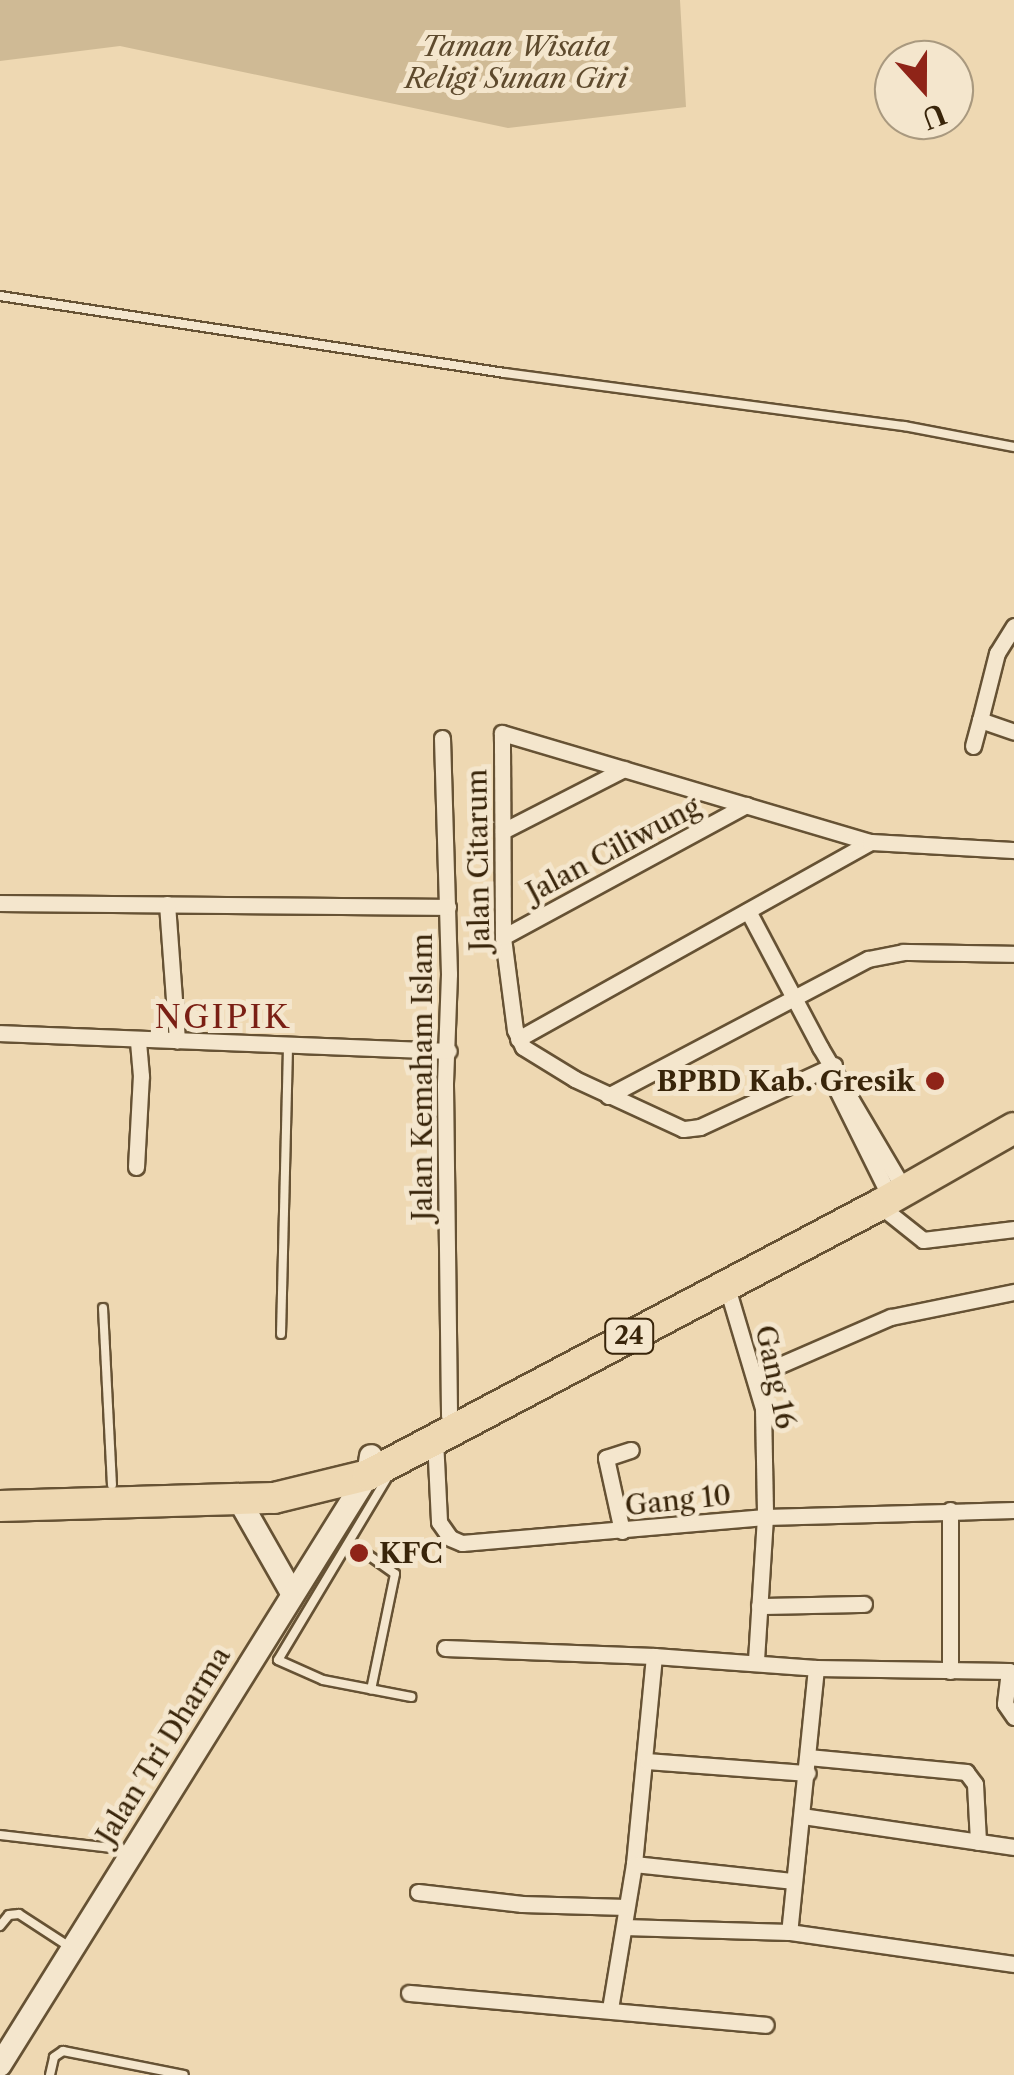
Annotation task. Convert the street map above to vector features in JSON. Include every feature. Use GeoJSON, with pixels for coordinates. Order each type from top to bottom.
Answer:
{"type":"FeatureCollection","features":[{"type":"Feature","properties":{"kind":"highway","name":"24"},"geometry":{"type":"LineString","coordinates":[[442,1428],[726,1284],[890,1190],[1014,1112]]}},
{"type":"Feature","properties":{"kind":"highway","name":"24"},"geometry":{"type":"LineString","coordinates":[[0,1506],[235,1492],[282,1478],[378,1464],[890,1190],[1014,1128]]}},
{"type":"Feature","properties":{"kind":"highway","name":"24"},"geometry":{"type":"LineString","coordinates":[[0,1486],[112,1484],[235,1492]]}},
{"type":"Feature","properties":{"kind":"main road","name":"Jalan Tri Dharma"},"geometry":{"type":"LineString","coordinates":[[0,2064],[133,1851],[301,1599],[378,1464]]}},
{"type":"Feature","properties":{"kind":"main road"},"geometry":{"type":"LineString","coordinates":[[235,1492],[301,1599]]}},
{"type":"Feature","properties":{"kind":"street"},"geometry":{"type":"LineString","coordinates":[[972,746],[997,652],[1014,626]]}},
{"type":"Feature","properties":{"kind":"street"},"geometry":{"type":"LineString","coordinates":[[980,720],[1014,732]]}},
{"type":"Feature","properties":{"kind":"street","name":"Jalan Citarum"},"geometry":{"type":"LineString","coordinates":[[518,1039],[503,937],[504,732],[870,842],[1014,850]]}},
{"type":"Feature","properties":{"kind":"street","name":"Jalan Kemaham Islam"},"geometry":{"type":"LineString","coordinates":[[442,738],[449,1050],[445,1085],[442,1428]]}},
{"type":"Feature","properties":{"kind":"street"},"geometry":{"type":"LineString","coordinates":[[503,831],[624,769]]}},
{"type":"Feature","properties":{"kind":"street","name":"Jalan Ciliwung"},"geometry":{"type":"LineString","coordinates":[[503,937],[746,805]]}},
{"type":"Feature","properties":{"kind":"street"},"geometry":{"type":"LineString","coordinates":[[828,1063],[700,1127],[668,1125],[530,1053],[518,1039],[870,842]]}},
{"type":"Feature","properties":{"kind":"street"},"geometry":{"type":"LineString","coordinates":[[0,903],[448,907]]}},
{"type":"Feature","properties":{"kind":"street"},"geometry":{"type":"LineString","coordinates":[[168,904],[177,1041]]}},
{"type":"Feature","properties":{"kind":"street"},"geometry":{"type":"LineString","coordinates":[[748,911],[890,1190],[923,1240],[1014,1229]]}},
{"type":"Feature","properties":{"kind":"street"},"geometry":{"type":"LineString","coordinates":[[608,1096],[794,996],[886,954],[1014,954]]}},
{"type":"Feature","properties":{"kind":"street"},"geometry":{"type":"LineString","coordinates":[[0,1033],[449,1050]]}},
{"type":"Feature","properties":{"kind":"street"},"geometry":{"type":"LineString","coordinates":[[136,1167],[141,1076],[138,1041]]}},
{"type":"Feature","properties":{"kind":"street","name":"Gang 16"},"geometry":{"type":"LineString","coordinates":[[726,1284],[763,1408],[765,1517],[756,1662]]}},
{"type":"Feature","properties":{"kind":"street"},"geometry":{"type":"LineString","coordinates":[[755,1376],[891,1318],[1014,1292]]}},
{"type":"Feature","properties":{"kind":"street","name":"Gang 10"},"geometry":{"type":"LineString","coordinates":[[442,1428],[438,1522],[450,1538],[462,1542],[765,1517],[1014,1510]]}},
{"type":"Feature","properties":{"kind":"street"},"geometry":{"type":"LineString","coordinates":[[622,1531],[606,1458],[632,1450]]}},
{"type":"Feature","properties":{"kind":"street"},"geometry":{"type":"LineString","coordinates":[[950,1510],[950,1671]]}},
{"type":"Feature","properties":{"kind":"street"},"geometry":{"type":"LineString","coordinates":[[759,1606],[864,1604]]}},
{"type":"Feature","properties":{"kind":"street"},"geometry":{"type":"LineString","coordinates":[[445,1648],[654,1656],[816,1668],[1011,1670],[1005,1704],[1014,1717]]}},
{"type":"Feature","properties":{"kind":"street"},"geometry":{"type":"LineString","coordinates":[[610,2009],[647,1762],[654,1656]]}},
{"type":"Feature","properties":{"kind":"street"},"geometry":{"type":"LineString","coordinates":[[790,1932],[816,1668]]}},
{"type":"Feature","properties":{"kind":"street"},"geometry":{"type":"LineString","coordinates":[[647,1762],[966,1772],[975,1784],[978,1842]]}},
{"type":"Feature","properties":{"kind":"street"},"geometry":{"type":"LineString","coordinates":[[802,1816],[1014,1846]]}},
{"type":"Feature","properties":{"kind":"street"},"geometry":{"type":"LineString","coordinates":[[634,1864],[794,1881]]}},
{"type":"Feature","properties":{"kind":"street"},"geometry":{"type":"LineString","coordinates":[[418,1892],[522,1904],[626,1907]]}},
{"type":"Feature","properties":{"kind":"street"},"geometry":{"type":"LineString","coordinates":[[624,1927],[790,1932],[1014,1964]]}},
{"type":"Feature","properties":{"kind":"street"},"geometry":{"type":"LineString","coordinates":[[409,1993],[766,2026]]}},
{"type":"Feature","properties":{"kind":"lane"},"geometry":{"type":"LineString","coordinates":[[0,296],[430,362],[904,426],[1014,447]]}},
{"type":"Feature","properties":{"kind":"lane"},"geometry":{"type":"LineString","coordinates":[[281,1334],[288,1044]]}},
{"type":"Feature","properties":{"kind":"lane"},"geometry":{"type":"LineString","coordinates":[[103,1308],[112,1484]]}},
{"type":"Feature","properties":{"kind":"lane"},"geometry":{"type":"LineString","coordinates":[[378,1464],[350,1542],[301,1599],[278,1660],[324,1680],[411,1697]]}},
{"type":"Feature","properties":{"kind":"lane"},"geometry":{"type":"LineString","coordinates":[[350,1542],[395,1574],[371,1690]]}},
{"type":"Feature","properties":{"kind":"lane"},"geometry":{"type":"LineString","coordinates":[[0,1836],[133,1851]]}},
{"type":"Feature","properties":{"kind":"lane"},"geometry":{"type":"LineString","coordinates":[[0,1926],[9,1915],[19,1914],[72,1949]]}},
{"type":"Feature","properties":{"kind":"lane"},"geometry":{"type":"LineString","coordinates":[[50,2075],[54,2057],[63,2051],[184,2075]]}},
{"type":"Feature","properties":{"kind":"lane"},"geometry":{"type":"LineString","coordinates":[[114,2075],[118,2062]]}},
{"type":"Feature","properties":{"kind":"green space","name":"Taman Wisata Religi Sunan Giri"},"geometry":{"type":"Polygon","coordinates":[[[0,0],[680,0],[686,107],[508,128],[120,46],[0,61],[0,0]]]}},
{"type":"Feature","properties":{"kind":"place","name":"BPBD Kab. Gresik"},"geometry":{"type":"Point","coordinates":[935,1081]}},
{"type":"Feature","properties":{"kind":"place","name":"KFC"},"geometry":{"type":"Point","coordinates":[359,1553]}},
{"type":"Feature","properties":{"kind":"district","name":"NGIPIK"},"geometry":{"type":"Point","coordinates":[223,1017]}}]}
